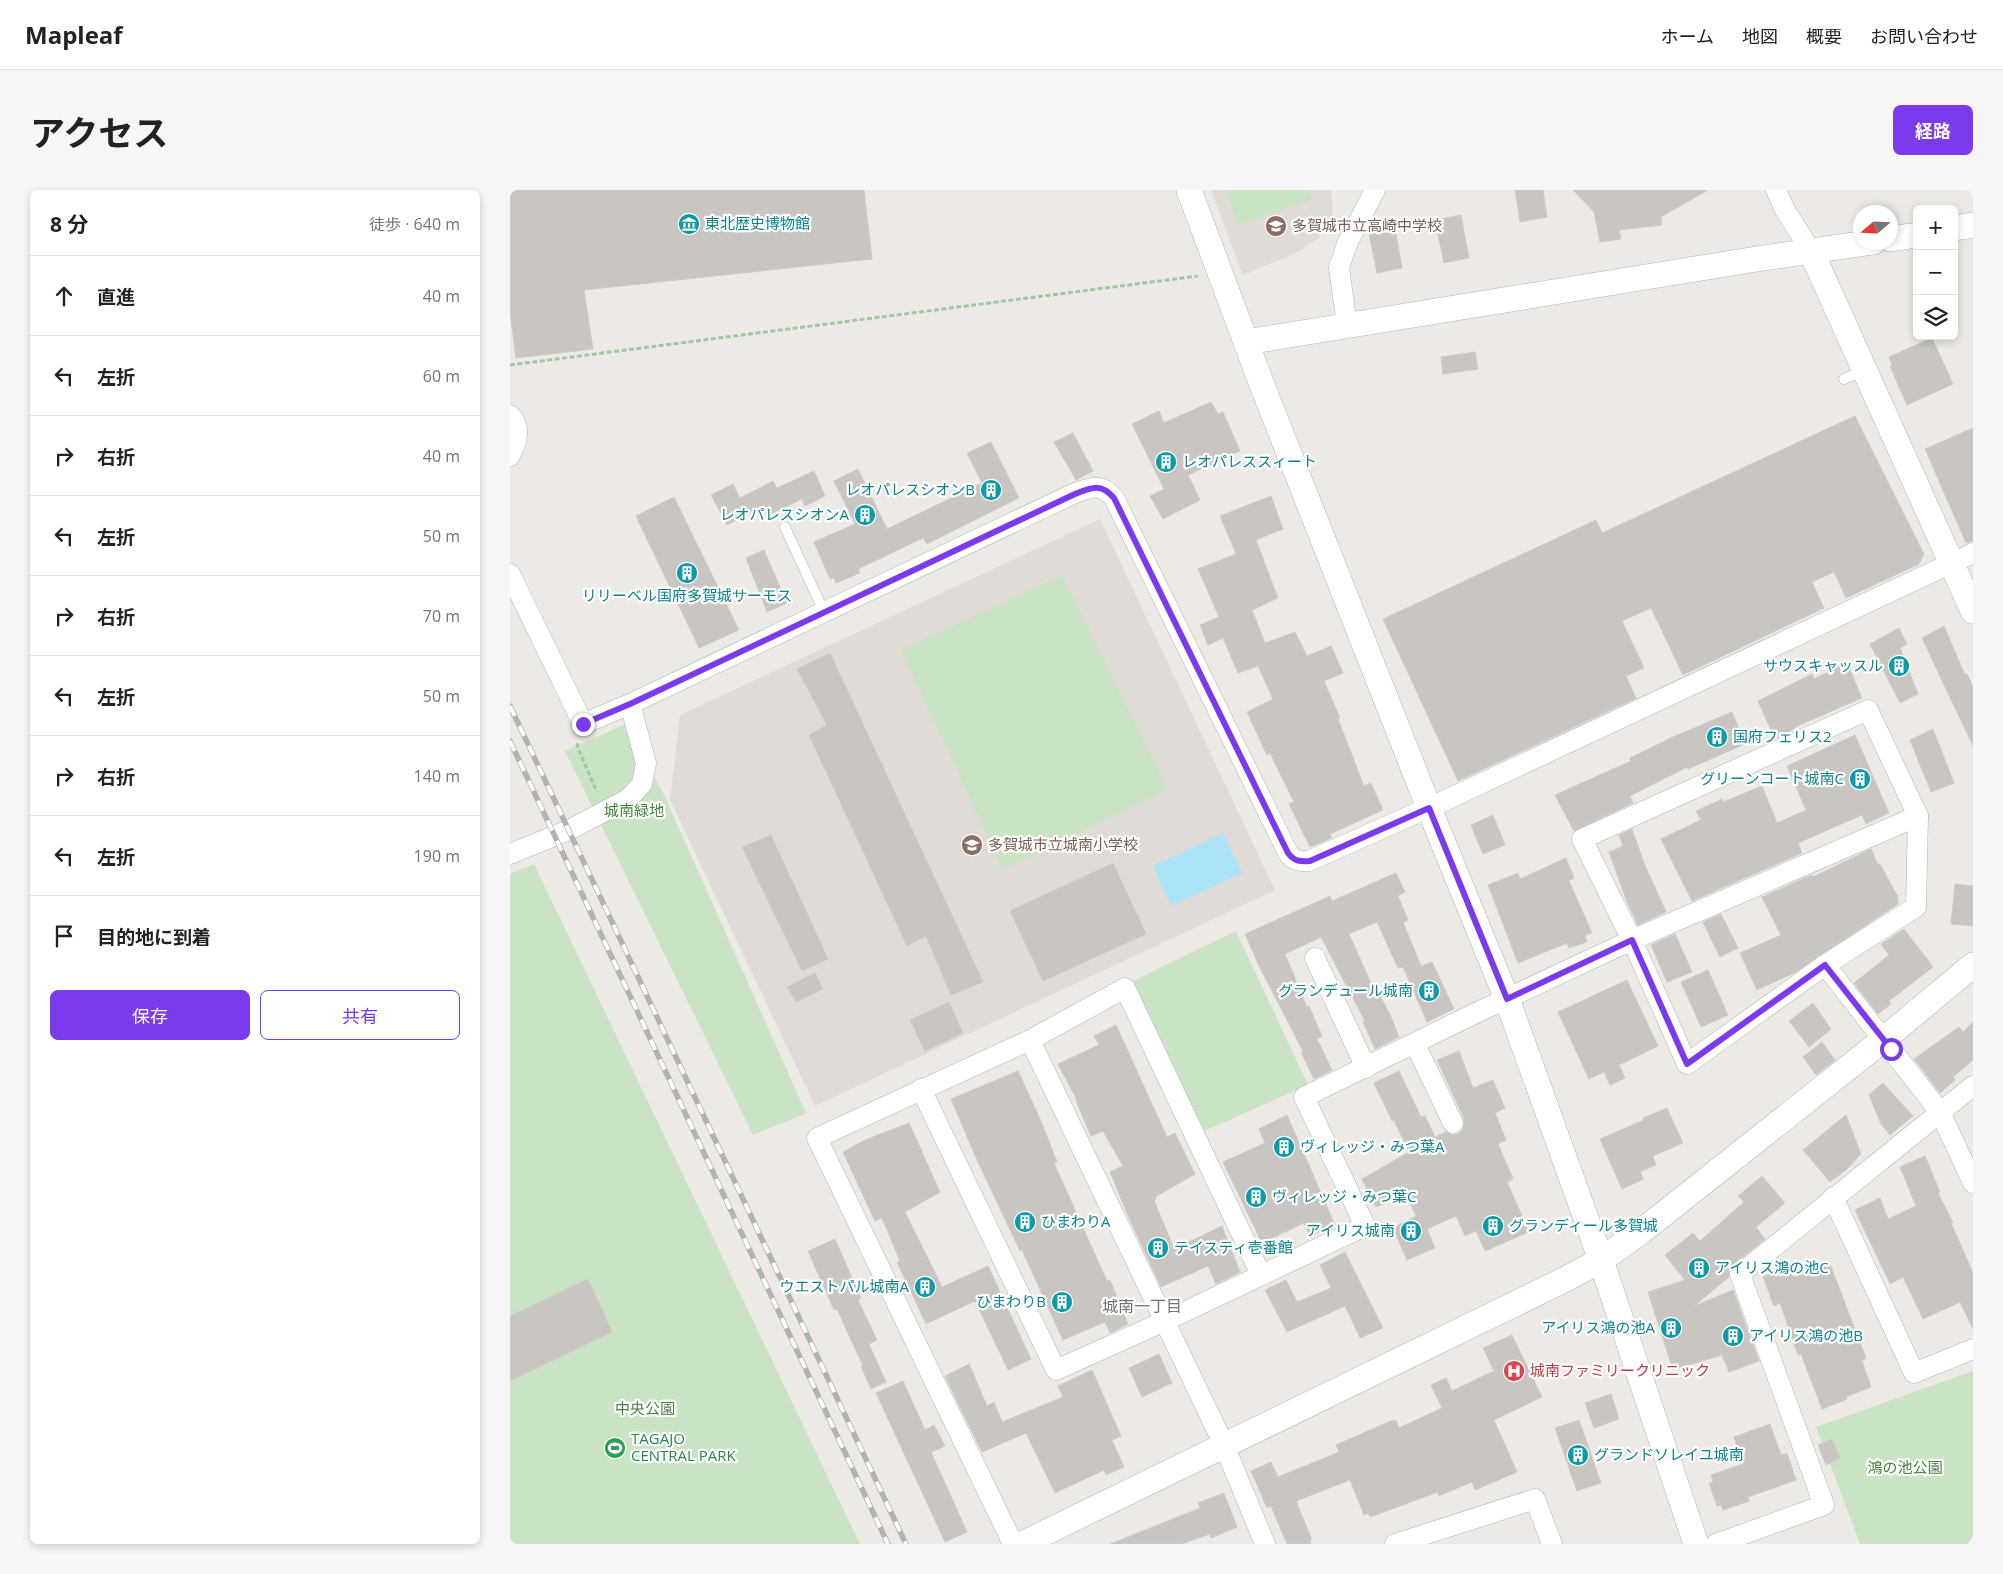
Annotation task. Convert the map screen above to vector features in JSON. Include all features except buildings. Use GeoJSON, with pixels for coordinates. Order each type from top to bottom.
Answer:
{"type":"FeatureCollection","features":[{"type":"Feature","properties":{"kind":"street"},"geometry":{"type":"LineString","coordinates":[[1189,190],[1246,342],[1429,808],[1507,999],[1601,1260],[1696,1544]]}},
{"type":"Feature","properties":{"kind":"street"},"geometry":{"type":"LineString","coordinates":[[1347,326],[1339,267],[1348,242],[1375,190]]}},
{"type":"Feature","properties":{"kind":"street"},"geometry":{"type":"LineString","coordinates":[[1776,190],[1785,210],[1811,250],[1854,375],[1951,563],[1973,611]]}},
{"type":"Feature","properties":{"kind":"street"},"geometry":{"type":"LineString","coordinates":[[1958,227],[1973,225]]}},
{"type":"Feature","properties":{"kind":"street"},"geometry":{"type":"LineString","coordinates":[[1898,238],[1913,236]]}},
{"type":"Feature","properties":{"kind":"street"},"geometry":{"type":"LineString","coordinates":[[1246,342],[1853,245]]}},
{"type":"Feature","properties":{"kind":"street"},"geometry":{"type":"LineString","coordinates":[[510,415],[515,421],[518,442],[510,456]]}},
{"type":"Feature","properties":{"kind":"street"},"geometry":{"type":"LineString","coordinates":[[510,574],[583,724],[630,704],[1075,494],[1099,487],[1108,491],[1114,498],[1288,853],[1292,859],[1300,862],[1310,861],[1429,808],[1973,552]]}},
{"type":"Feature","properties":{"kind":"street"},"geometry":{"type":"LineString","coordinates":[[510,854],[569,830],[628,800],[642,784],[646,763],[630,704]]}},
{"type":"Feature","properties":{"kind":"street"},"geometry":{"type":"LineString","coordinates":[[1868,710],[1918,816],[1916,907],[1825,965],[1687,1064],[1632,940],[1582,839],[1868,710]]}},
{"type":"Feature","properties":{"kind":"street"},"geometry":{"type":"LineString","coordinates":[[921,1089],[1056,1370],[1165,1321],[1365,1226],[1304,1097],[1632,940],[1918,816]]}},
{"type":"Feature","properties":{"kind":"street"},"geometry":{"type":"LineString","coordinates":[[1315,958],[1366,1068]]}},
{"type":"Feature","properties":{"kind":"street"},"geometry":{"type":"LineString","coordinates":[[1825,965],[1940,1112],[1973,1183]]}},
{"type":"Feature","properties":{"kind":"street"},"geometry":{"type":"LineString","coordinates":[[1022,1544],[1566,1279],[1601,1260],[1642,1231],[1883,1040],[1973,965]]}},
{"type":"Feature","properties":{"kind":"street"},"geometry":{"type":"LineString","coordinates":[[1013,1544],[817,1138],[1030,1040],[1125,988],[1261,1275]]}},
{"type":"Feature","properties":{"kind":"street"},"geometry":{"type":"LineString","coordinates":[[1030,1040],[1224,1445],[1265,1544]]}},
{"type":"Feature","properties":{"kind":"street"},"geometry":{"type":"LineString","coordinates":[[1415,1044],[1453,1123]]}},
{"type":"Feature","properties":{"kind":"street"},"geometry":{"type":"LineString","coordinates":[[1716,1544],[1824,1505],[1740,1274],[1973,1086]]}},
{"type":"Feature","properties":{"kind":"street"},"geometry":{"type":"LineString","coordinates":[[1834,1197],[1914,1373],[1973,1349]]}},
{"type":"Feature","properties":{"kind":"street"},"geometry":{"type":"LineString","coordinates":[[1394,1544],[1535,1499],[1552,1544]]}},
{"type":"Feature","properties":{"kind":"lane"},"geometry":{"type":"LineString","coordinates":[[785,527],[824,612]]}},
{"type":"Feature","properties":{"kind":"path"},"geometry":{"type":"LineString","coordinates":[[510,365],[1206,275]]}},
{"type":"Feature","properties":{"kind":"path"},"geometry":{"type":"LineString","coordinates":[[583,724],[577,746],[606,811]]}},
{"type":"Feature","properties":{"kind":"shaded area","name":"多賀城市立高崎中学校"},"geometry":{"type":"Polygon","coordinates":[[[1211,190],[1331,190],[1333,214],[1319,238],[1298,252],[1243,275],[1211,190]]]}},
{"type":"Feature","properties":{"kind":"shaded area","name":"多賀城市立城南小学校"},"geometry":{"type":"Polygon","coordinates":[[[1100,519],[1275,890],[815,1106],[670,800],[680,715],[1100,519]]]}},
{"type":"Feature","properties":{"kind":"green space"},"geometry":{"type":"Polygon","coordinates":[[[1226,190],[1308,190],[1312,199],[1238,225],[1226,190]]]}},
{"type":"Feature","properties":{"kind":"green space"},"geometry":{"type":"Polygon","coordinates":[[[1062,575],[1168,789],[1003,870],[901,650],[1062,575]]]}},
{"type":"Feature","properties":{"kind":"green space","name":"城南緑地"},"geometry":{"type":"Polygon","coordinates":[[[626,724],[665,797],[806,1113],[753,1135],[565,751],[626,724]]]}},
{"type":"Feature","properties":{"kind":"green space","name":"中央公園"},"geometry":{"type":"Polygon","coordinates":[[[534,864],[860,1544],[510,1544],[510,874],[534,864]]]}},
{"type":"Feature","properties":{"kind":"green space"},"geometry":{"type":"Polygon","coordinates":[[[1236,931],[1308,1085],[1204,1131],[1133,981],[1236,931]]]}},
{"type":"Feature","properties":{"kind":"green space","name":"鴻の池公園"},"geometry":{"type":"Polygon","coordinates":[[[1973,1371],[1973,1536],[1967,1544],[1860,1544],[1816,1427],[1973,1371]]]}},
{"type":"Feature","properties":{"kind":"water"},"geometry":{"type":"Polygon","coordinates":[[[1223,833],[1242,873],[1171,906],[1153,866],[1223,833]]]}},
{"type":"Feature","properties":{"kind":"railway"},"geometry":{"type":"LineString","coordinates":[[510,706],[906,1544]]}},
{"type":"Feature","properties":{"kind":"railway"},"geometry":{"type":"LineString","coordinates":[[510,741],[888,1544]]}},
{"type":"Feature","properties":{"kind":"place","name":"東北歴史博物館"},"geometry":{"type":"Point","coordinates":[689,224]}},
{"type":"Feature","properties":{"kind":"place","name":"多賀城市立高崎中学校"},"geometry":{"type":"Point","coordinates":[1276,226]}},
{"type":"Feature","properties":{"kind":"place","name":"レオパレススィート"},"geometry":{"type":"Point","coordinates":[1166,462]}},
{"type":"Feature","properties":{"kind":"place","name":"レオパレスシオンB"},"geometry":{"type":"Point","coordinates":[991,490]}},
{"type":"Feature","properties":{"kind":"place","name":"レオパレスシオンA"},"geometry":{"type":"Point","coordinates":[865,515]}},
{"type":"Feature","properties":{"kind":"place","name":"リリーベル国府多賀城サーモス"},"geometry":{"type":"Point","coordinates":[687,573]}},
{"type":"Feature","properties":{"kind":"place","name":"サウスキャッスル"},"geometry":{"type":"Point","coordinates":[1899,666]}},
{"type":"Feature","properties":{"kind":"place","name":"国府フェリス2"},"geometry":{"type":"Point","coordinates":[1717,737]}},
{"type":"Feature","properties":{"kind":"place","name":"グリーンコート城南C"},"geometry":{"type":"Point","coordinates":[1860,779]}},
{"type":"Feature","properties":{"kind":"place","name":"多賀城市立城南小学校"},"geometry":{"type":"Point","coordinates":[972,845]}},
{"type":"Feature","properties":{"kind":"place","name":"グランデュール城南"},"geometry":{"type":"Point","coordinates":[1429,991]}},
{"type":"Feature","properties":{"kind":"place","name":"ヴィレッジ・みつ葉A"},"geometry":{"type":"Point","coordinates":[1284,1147]}},
{"type":"Feature","properties":{"kind":"place","name":"ヴィレッジ・みつ葉C"},"geometry":{"type":"Point","coordinates":[1256,1197]}},
{"type":"Feature","properties":{"kind":"place","name":"ひまわりA"},"geometry":{"type":"Point","coordinates":[1025,1222]}},
{"type":"Feature","properties":{"kind":"place","name":"グランディール多賀城"},"geometry":{"type":"Point","coordinates":[1493,1226]}},
{"type":"Feature","properties":{"kind":"place","name":"アイリス城南"},"geometry":{"type":"Point","coordinates":[1411,1231]}},
{"type":"Feature","properties":{"kind":"place","name":"テイスティ壱番館"},"geometry":{"type":"Point","coordinates":[1158,1248]}},
{"type":"Feature","properties":{"kind":"place","name":"アイリス鴻の池C"},"geometry":{"type":"Point","coordinates":[1699,1268]}},
{"type":"Feature","properties":{"kind":"place","name":"ウエストパル城南A"},"geometry":{"type":"Point","coordinates":[925,1287]}},
{"type":"Feature","properties":{"kind":"place","name":"ひまわりB"},"geometry":{"type":"Point","coordinates":[1062,1302]}},
{"type":"Feature","properties":{"kind":"place","name":"アイリス鴻の池A"},"geometry":{"type":"Point","coordinates":[1671,1328]}},
{"type":"Feature","properties":{"kind":"place","name":"アイリス鴻の池B"},"geometry":{"type":"Point","coordinates":[1733,1336]}},
{"type":"Feature","properties":{"kind":"place","name":"城南ファミリークリニック"},"geometry":{"type":"Point","coordinates":[1514,1371]}},
{"type":"Feature","properties":{"kind":"place","name":"TAGAJO CENTRAL PARK"},"geometry":{"type":"Point","coordinates":[615,1448]}},
{"type":"Feature","properties":{"kind":"place","name":"グランドソレイユ城南"},"geometry":{"type":"Point","coordinates":[1578,1455]}},
{"type":"Feature","properties":{"kind":"district","name":"城南一丁目"},"geometry":{"type":"Point","coordinates":[1142,1306]}},
{"type":"Feature","properties":{"kind":"route"},"geometry":{"type":"LineString","coordinates":[[583,724],[630,704],[1075,494],[1099,487],[1108,491],[1114,498],[1292,859],[1300,862],[1310,861],[1429,808],[1507,999],[1632,940],[1687,1064],[1825,965],[1891,1049]]}}]}
